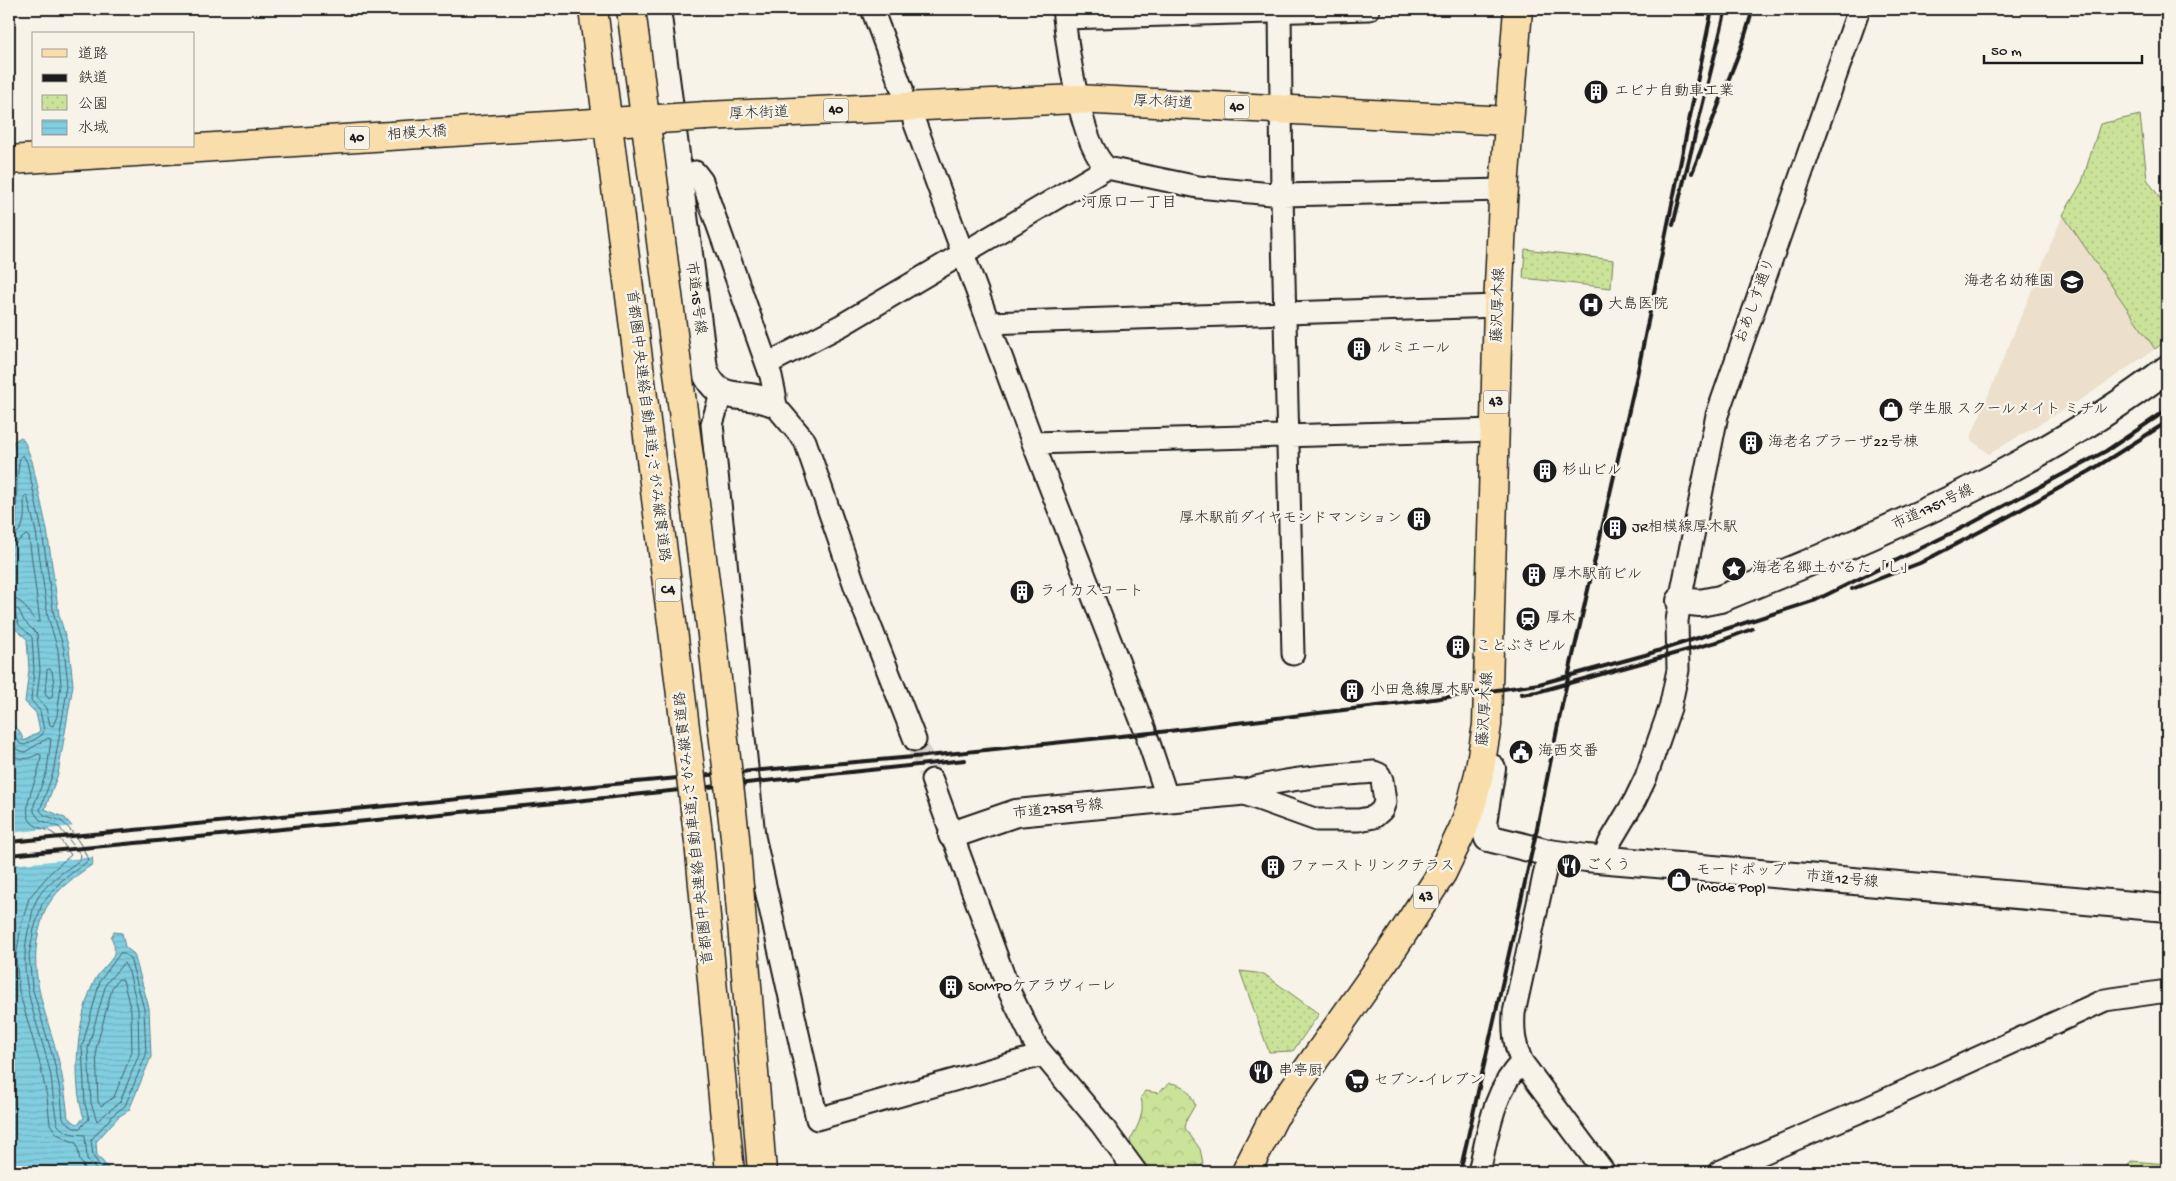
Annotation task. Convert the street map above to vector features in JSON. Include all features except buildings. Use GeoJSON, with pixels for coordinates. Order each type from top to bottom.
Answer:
{"type":"FeatureCollection","features":[{"type":"Feature","properties":{"kind":"main road","name":"首都圏中央連絡自動車道;さがみ縦貫道路"},"geometry":{"type":"LineString","coordinates":[[593,9],[698,832],[730,1172]]}},
{"type":"Feature","properties":{"kind":"main road"},"geometry":{"type":"LineString","coordinates":[[631,9],[715,654],[735,837],[762,1172]]}},
{"type":"Feature","properties":{"kind":"main road"},"geometry":{"type":"LineString","coordinates":[[1509,121],[1518,9]]}},
{"type":"Feature","properties":{"kind":"main road","name":"厚木街道"},"geometry":{"type":"LineString","coordinates":[[706,116],[1077,99],[1509,121]]}},
{"type":"Feature","properties":{"kind":"main road","name":"相模大橋"},"geometry":{"type":"LineString","coordinates":[[9,160],[706,116]]}},
{"type":"Feature","properties":{"kind":"main road","name":"藤沢厚木線"},"geometry":{"type":"LineString","coordinates":[[1246,1172],[1274,1117],[1394,947],[1447,862],[1471,806],[1479,774],[1487,725],[1498,306],[1509,121]]}},
{"type":"Feature","properties":{"kind":"street","name":"市道15号線"},"geometry":{"type":"LineString","coordinates":[[656,9],[704,369],[709,381],[719,392]]}},
{"type":"Feature","properties":{"kind":"street"},"geometry":{"type":"LineString","coordinates":[[872,9],[902,89]]}},
{"type":"Feature","properties":{"kind":"street"},"geometry":{"type":"LineString","coordinates":[[1369,9],[1063,13],[1077,99],[1096,153],[1107,168],[1198,187],[1282,195],[1504,190]]}},
{"type":"Feature","properties":{"kind":"street","name":"おあしす通り"},"geometry":{"type":"LineString","coordinates":[[1603,859],[1610,842],[1635,800],[1646,777],[1670,708],[1678,670],[1677,621],[1680,600],[1717,415],[1859,9]]}},
{"type":"Feature","properties":{"kind":"street"},"geometry":{"type":"LineString","coordinates":[[1280,10],[1282,195],[1294,654]]}},
{"type":"Feature","properties":{"kind":"street"},"geometry":{"type":"LineString","coordinates":[[914,121],[1033,443],[1146,735],[1168,800]]}},
{"type":"Feature","properties":{"kind":"street"},"geometry":{"type":"LineString","coordinates":[[767,364],[842,324],[1107,168]]}},
{"type":"Feature","properties":{"kind":"street"},"geometry":{"type":"LineString","coordinates":[[695,172],[702,181],[767,364],[775,395],[773,404]]}},
{"type":"Feature","properties":{"kind":"street"},"geometry":{"type":"LineString","coordinates":[[989,323],[1498,306]]}},
{"type":"Feature","properties":{"kind":"street","name":"市道1751号線"},"geometry":{"type":"LineString","coordinates":[[1680,600],[1700,603],[1720,599],[1836,552],[1979,487],[2090,424],[2167,369]]}},
{"type":"Feature","properties":{"kind":"street"},"geometry":{"type":"LineString","coordinates":[[915,740],[857,592],[805,441],[773,404],[762,398],[719,392],[719,402],[712,424],[754,836],[817,1119],[1042,1055]]}},
{"type":"Feature","properties":{"kind":"street"},"geometry":{"type":"LineString","coordinates":[[1033,443],[1496,430]]}},
{"type":"Feature","properties":{"kind":"street"},"geometry":{"type":"LineString","coordinates":[[1447,862],[1465,847],[1488,838],[1483,823],[1494,756],[1487,725]]}},
{"type":"Feature","properties":{"kind":"street"},"geometry":{"type":"LineString","coordinates":[[1374,772],[1379,774],[1382,780],[1385,802],[1382,810],[1374,817],[1359,820],[1317,820],[1240,792],[1262,785],[1293,779],[1374,772]]}},
{"type":"Feature","properties":{"kind":"street"},"geometry":{"type":"LineString","coordinates":[[1289,810],[1286,802],[1293,779]]}},
{"type":"Feature","properties":{"kind":"street"},"geometry":{"type":"LineString","coordinates":[[932,780],[1010,994],[1042,1055],[1101,1124],[1136,1172]]}},
{"type":"Feature","properties":{"kind":"street","name":"市道2759号線"},"geometry":{"type":"LineString","coordinates":[[952,835],[1016,813],[1240,792]]}},
{"type":"Feature","properties":{"kind":"street","name":"市道12号線"},"geometry":{"type":"LineString","coordinates":[[1488,838],[1549,853],[1603,859],[2167,908]]}},
{"type":"Feature","properties":{"kind":"street"},"geometry":{"type":"LineString","coordinates":[[1549,853],[1514,1013],[1513,1032],[1516,1048],[1522,1062],[1604,1172]]}},
{"type":"Feature","properties":{"kind":"street"},"geometry":{"type":"LineString","coordinates":[[1719,1172],[1861,1111],[2105,1000],[2167,991]]}},
{"type":"Feature","properties":{"kind":"street"},"geometry":{"type":"LineString","coordinates":[[1479,1172],[1496,1103],[1509,1076],[1522,1062]]}},
{"type":"Feature","properties":{"kind":"shaded area","name":"海老名幼稚園"},"geometry":{"type":"Polygon","coordinates":[[[2063,215],[2155,349],[2085,397],[1989,454],[1970,439],[2063,215]]]}},
{"type":"Feature","properties":{"kind":"green space"},"geometry":{"type":"Polygon","coordinates":[[[2140,115],[2147,179],[2164,204],[2167,221],[2167,340],[2155,349],[2063,215],[2082,182],[2100,124],[2140,115]]]}},
{"type":"Feature","properties":{"kind":"green space"},"geometry":{"type":"Polygon","coordinates":[[[1525,249],[1613,260],[1611,288],[1523,278],[1525,249]]]}},
{"type":"Feature","properties":{"kind":"green space"},"geometry":{"type":"Polygon","coordinates":[[[1240,971],[1264,974],[1319,1014],[1293,1051],[1269,1052],[1240,971]]]}},
{"type":"Feature","properties":{"kind":"green space"},"geometry":{"type":"Polygon","coordinates":[[[1170,1083],[1180,1085],[1186,1090],[1195,1105],[1187,1119],[1185,1128],[1200,1149],[1203,1163],[1197,1172],[1146,1172],[1134,1156],[1130,1140],[1138,1125],[1141,1114],[1141,1097],[1146,1091],[1158,1093],[1170,1083]]]}},
{"type":"Feature","properties":{"kind":"green space"},"geometry":{"type":"Polygon","coordinates":[[[2131,1161],[2167,1164],[2167,1172],[2124,1172],[2131,1161]]]}},
{"type":"Feature","properties":{"kind":"water"},"geometry":{"type":"Polygon","coordinates":[[[21,437],[32,461],[47,530],[59,615],[69,648],[73,685],[58,774],[45,809],[65,818],[91,849],[93,864],[68,882],[52,899],[45,911],[37,941],[36,958],[39,991],[60,1065],[68,1118],[77,1124],[84,1118],[80,1103],[77,1067],[80,1029],[95,980],[113,956],[114,944],[111,937],[114,932],[122,933],[125,947],[134,954],[149,1008],[151,1057],[129,1110],[118,1117],[96,1142],[97,1155],[109,1169],[109,1172],[9,1172],[9,735],[13,727],[19,730],[24,741],[40,731],[36,713],[25,702],[29,670],[27,639],[14,628],[9,610],[9,538],[13,515],[12,477],[15,453],[14,441],[21,437]]]}},
{"type":"Feature","properties":{"kind":"pier"},"geometry":{"type":"Polygon","coordinates":[[[76,826],[93,848],[95,857],[9,865],[9,833],[76,826]]]}},
{"type":"Feature","properties":{"kind":"tunnel"},"geometry":{"type":"LineString","coordinates":[[915,740],[932,780]]}},
{"type":"Feature","properties":{"kind":"railway"},"geometry":{"type":"LineString","coordinates":[[1460,1172],[1536,833],[1564,695],[1637,375],[1712,9]]}},
{"type":"Feature","properties":{"kind":"railway"},"geometry":{"type":"LineString","coordinates":[[1673,225],[1726,9]]}},
{"type":"Feature","properties":{"kind":"railway"},"geometry":{"type":"LineString","coordinates":[[1692,173],[1742,45],[1753,9]]}},
{"type":"Feature","properties":{"kind":"railway"},"geometry":{"type":"LineString","coordinates":[[9,842],[937,755],[1169,731],[1419,701],[1539,684],[1645,655],[1816,600],[1972,523],[2106,451],[2167,410]]}},
{"type":"Feature","properties":{"kind":"railway"},"geometry":{"type":"LineString","coordinates":[[1852,589],[1920,563],[2002,520],[2090,471],[2167,422]]}},
{"type":"Feature","properties":{"kind":"railway"},"geometry":{"type":"LineString","coordinates":[[1521,694],[1537,692],[1720,641],[1752,629]]}},
{"type":"Feature","properties":{"kind":"railway"},"geometry":{"type":"LineString","coordinates":[[9,855],[566,802],[965,760]]}},
{"type":"Feature","properties":{"kind":"place","name":"エビナ自動車工業"},"geometry":{"type":"Point","coordinates":[1596,92]}},
{"type":"Feature","properties":{"kind":"place","name":"海老名幼稚園"},"geometry":{"type":"Point","coordinates":[2072,282]}},
{"type":"Feature","properties":{"kind":"place","name":"大島医院"},"geometry":{"type":"Point","coordinates":[1591,305]}},
{"type":"Feature","properties":{"kind":"place","name":"ルミエール"},"geometry":{"type":"Point","coordinates":[1359,349]}},
{"type":"Feature","properties":{"kind":"place","name":"学生服 スクールメイト ミチル"},"geometry":{"type":"Point","coordinates":[1891,410]}},
{"type":"Feature","properties":{"kind":"place","name":"海老名プラーザ22号棟"},"geometry":{"type":"Point","coordinates":[1751,443]}},
{"type":"Feature","properties":{"kind":"place","name":"杉山ビル"},"geometry":{"type":"Point","coordinates":[1545,471]}},
{"type":"Feature","properties":{"kind":"place","name":"厚木駅前ダイヤモンドマンション"},"geometry":{"type":"Point","coordinates":[1419,519]}},
{"type":"Feature","properties":{"kind":"place","name":"JR相模線厚木駅"},"geometry":{"type":"Point","coordinates":[1615,528]}},
{"type":"Feature","properties":{"kind":"place","name":"海老名郷土かるた「し」"},"geometry":{"type":"Point","coordinates":[1734,569]}},
{"type":"Feature","properties":{"kind":"place","name":"厚木駅前ビル"},"geometry":{"type":"Point","coordinates":[1534,575]}},
{"type":"Feature","properties":{"kind":"place","name":"ライカスコート"},"geometry":{"type":"Point","coordinates":[1022,592]}},
{"type":"Feature","properties":{"kind":"place","name":"厚木"},"geometry":{"type":"Point","coordinates":[1528,619]}},
{"type":"Feature","properties":{"kind":"place","name":"ことぶきビル"},"geometry":{"type":"Point","coordinates":[1458,647]}},
{"type":"Feature","properties":{"kind":"place","name":"小田急線厚木駅"},"geometry":{"type":"Point","coordinates":[1352,691]}},
{"type":"Feature","properties":{"kind":"place","name":"海西交番"},"geometry":{"type":"Point","coordinates":[1521,752]}},
{"type":"Feature","properties":{"kind":"place","name":"ごくう"},"geometry":{"type":"Point","coordinates":[1569,866]}},
{"type":"Feature","properties":{"kind":"place","name":"ファーストリンクテラス"},"geometry":{"type":"Point","coordinates":[1273,867]}},
{"type":"Feature","properties":{"kind":"place","name":"モードポップ (Mode Pop)"},"geometry":{"type":"Point","coordinates":[1679,880]}},
{"type":"Feature","properties":{"kind":"place","name":"SOMPOケアラヴィーレ"},"geometry":{"type":"Point","coordinates":[951,987]}},
{"type":"Feature","properties":{"kind":"place","name":"串亭厨"},"geometry":{"type":"Point","coordinates":[1261,1072]}},
{"type":"Feature","properties":{"kind":"place","name":"セブン-イレブン"},"geometry":{"type":"Point","coordinates":[1357,1081]}},
{"type":"Feature","properties":{"kind":"district","name":"河原口一丁目"},"geometry":{"type":"Point","coordinates":[1129,204]}}]}
